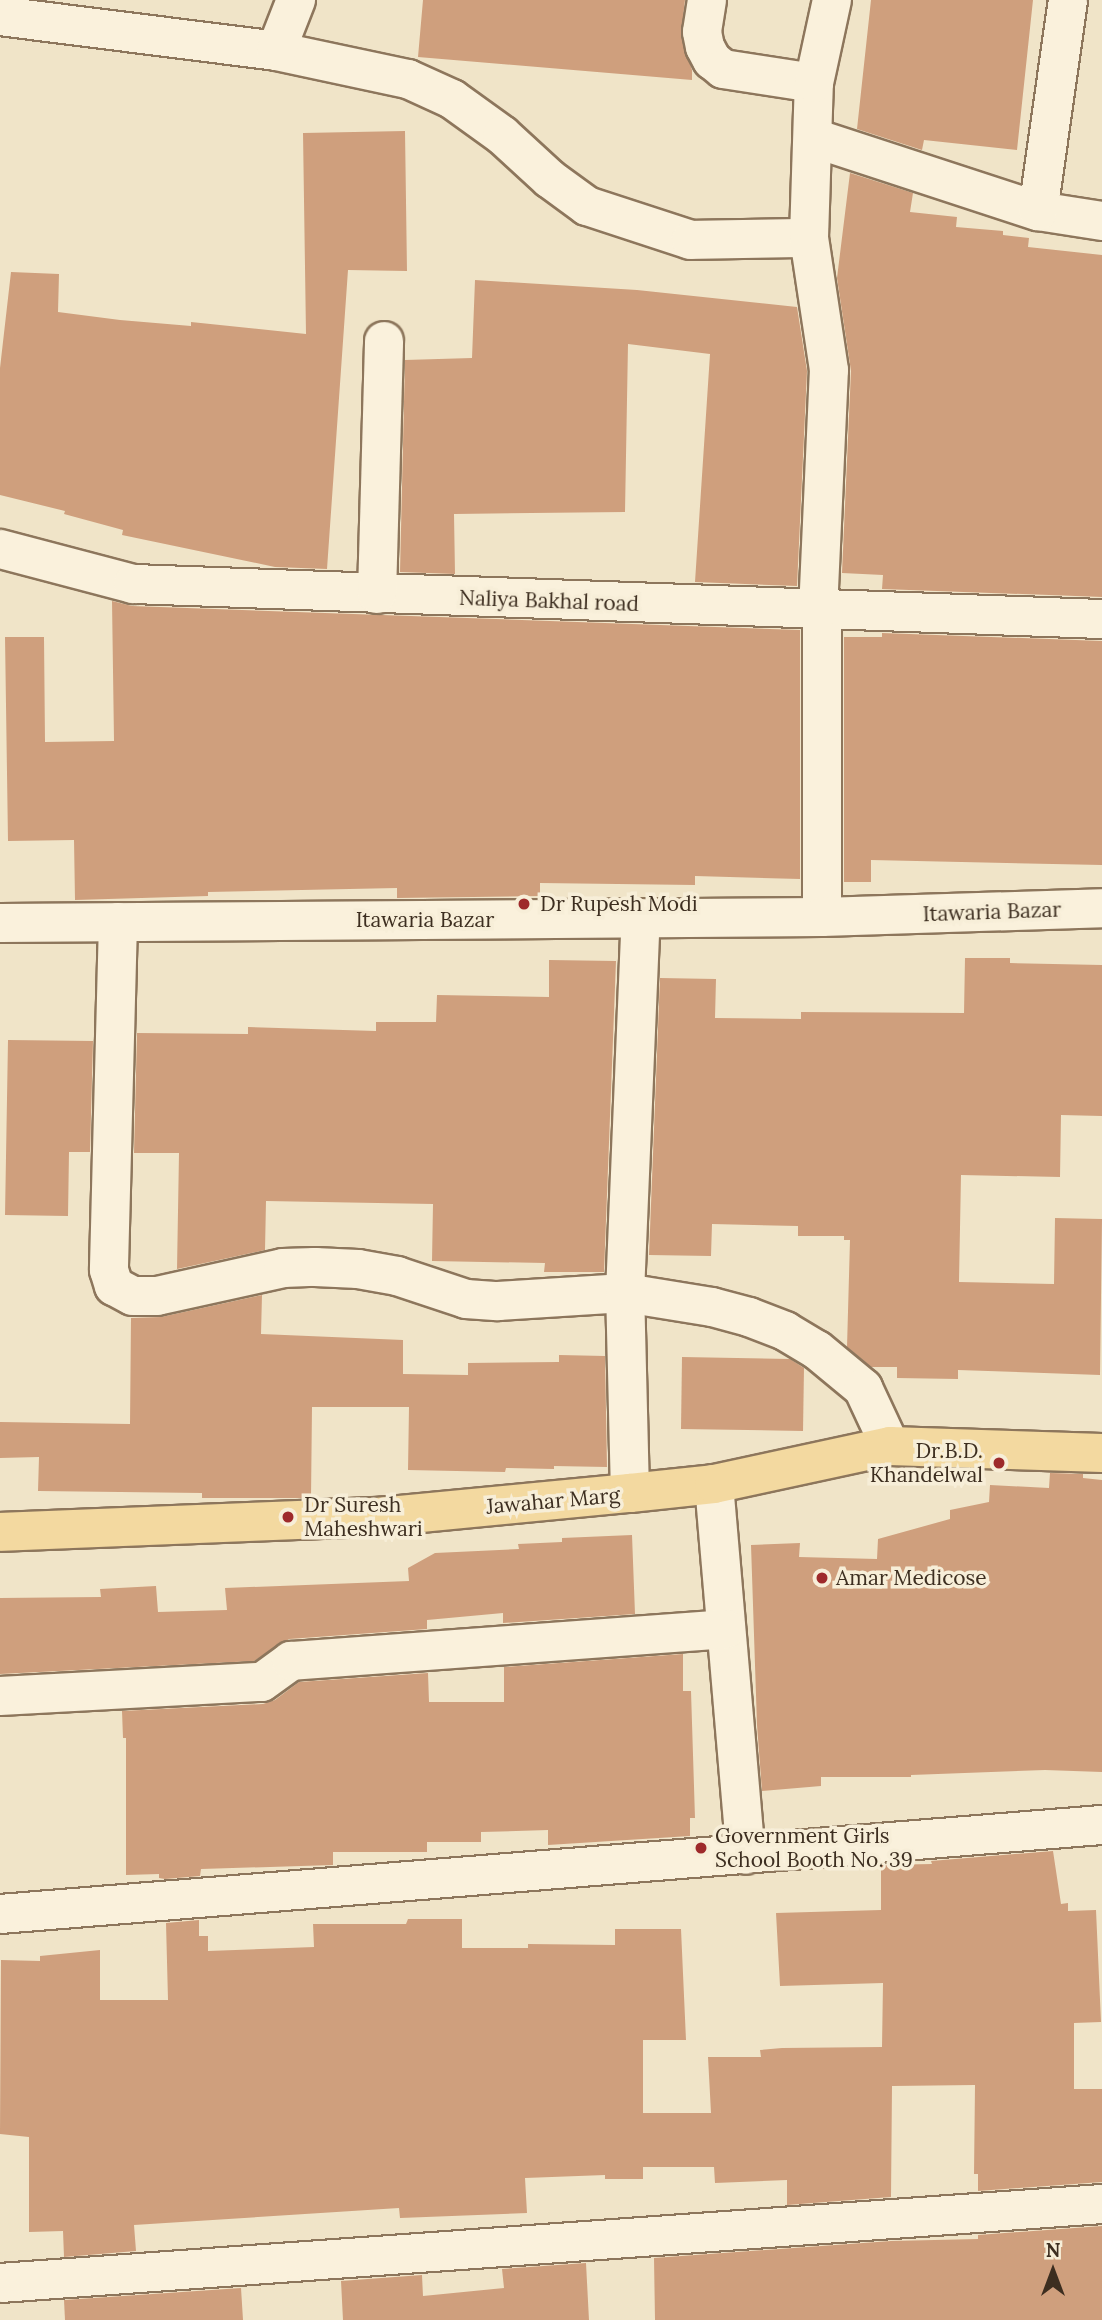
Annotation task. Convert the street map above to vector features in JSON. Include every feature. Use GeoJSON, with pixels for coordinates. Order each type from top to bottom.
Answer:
{"type":"FeatureCollection","features":[{"type":"Feature","properties":{"kind":"main road","name":"Jawahar Marg"},"geometry":{"type":"LineString","coordinates":[[0,1532],[379,1517],[630,1493],[714,1484],[890,1446],[1102,1453]]}},
{"type":"Feature","properties":{"kind":"street"},"geometry":{"type":"LineString","coordinates":[[276,51],[296,0]]}},
{"type":"Feature","properties":{"kind":"street"},"geometry":{"type":"LineString","coordinates":[[707,0],[702,32],[705,47],[712,60],[723,69],[814,83]]}},
{"type":"Feature","properties":{"kind":"street"},"geometry":{"type":"LineString","coordinates":[[822,917],[820,611],[829,370],[809,237],[814,83],[832,0]]}},
{"type":"Feature","properties":{"kind":"street"},"geometry":{"type":"LineString","coordinates":[[1038,211],[1068,0]]}},
{"type":"Feature","properties":{"kind":"street"},"geometry":{"type":"LineString","coordinates":[[0,16],[41,11],[276,51],[408,79],[452,99],[502,135],[550,179],[587,206],[691,240],[809,237]]}},
{"type":"Feature","properties":{"kind":"street"},"geometry":{"type":"LineString","coordinates":[[814,138],[1038,211],[1102,221]]}},
{"type":"Feature","properties":{"kind":"street"},"geometry":{"type":"LineString","coordinates":[[377,594],[384,341]]}},
{"type":"Feature","properties":{"kind":"street","name":"Naliya Bakhal road"},"geometry":{"type":"LineString","coordinates":[[0,549],[133,584],[1102,620]]}},
{"type":"Feature","properties":{"kind":"street","name":"Itawaria Bazar"},"geometry":{"type":"LineString","coordinates":[[0,923],[822,917],[1102,908]]}},
{"type":"Feature","properties":{"kind":"street"},"geometry":{"type":"LineString","coordinates":[[630,1493],[625,1293],[641,918]]}},
{"type":"Feature","properties":{"kind":"street"},"geometry":{"type":"LineString","coordinates":[[118,922],[109,1270],[114,1286],[133,1296],[158,1296],[283,1268],[315,1267],[358,1269],[397,1276],[466,1299],[498,1301],[625,1293],[712,1307],[785,1331],[817,1350],[863,1388],[890,1446]]}},
{"type":"Feature","properties":{"kind":"street"},"geometry":{"type":"LineString","coordinates":[[714,1484],[746,1854]]}},
{"type":"Feature","properties":{"kind":"street"},"geometry":{"type":"LineString","coordinates":[[0,1696],[262,1682],[291,1661],[726,1629]]}},
{"type":"Feature","properties":{"kind":"street"},"geometry":{"type":"LineString","coordinates":[[0,1914],[1102,1825]]}},
{"type":"Feature","properties":{"kind":"street"},"geometry":{"type":"LineString","coordinates":[[0,2283],[1102,2204]]}},
{"type":"Feature","properties":{"kind":"building"},"geometry":{"type":"Polygon","coordinates":[[[423,0],[685,0],[681,36],[692,70],[692,80],[418,57],[423,0]]]}},
{"type":"Feature","properties":{"kind":"building"},"geometry":{"type":"Polygon","coordinates":[[[871,0],[1033,0],[1017,150],[924,140],[922,150],[857,129],[871,0]]]}},
{"type":"Feature","properties":{"kind":"building"},"geometry":{"type":"Polygon","coordinates":[[[405,131],[407,271],[348,270],[327,569],[275,567],[122,535],[123,530],[64,514],[65,511],[0,495],[0,368],[11,272],[59,274],[58,312],[120,320],[191,326],[191,322],[306,334],[303,133],[405,131]]]}},
{"type":"Feature","properties":{"kind":"building"},"geometry":{"type":"Polygon","coordinates":[[[850,173],[913,193],[910,212],[957,217],[956,227],[1003,231],[1003,235],[1029,238],[1028,247],[1102,255],[1102,597],[882,589],[883,575],[842,573],[851,371],[837,278],[850,173]]]}},
{"type":"Feature","properties":{"kind":"building"},"geometry":{"type":"Polygon","coordinates":[[[475,280],[637,290],[797,307],[807,371],[797,586],[695,582],[710,354],[628,344],[625,512],[454,514],[455,574],[400,572],[405,360],[472,358],[475,280]]]}},
{"type":"Feature","properties":{"kind":"building"},"geometry":{"type":"Polygon","coordinates":[[[112,601],[132,606],[800,630],[800,879],[695,876],[695,885],[540,883],[540,896],[397,898],[397,888],[208,892],[208,896],[75,900],[74,840],[8,841],[5,637],[44,637],[45,742],[114,741],[112,601]]]}},
{"type":"Feature","properties":{"kind":"building"},"geometry":{"type":"Polygon","coordinates":[[[882,633],[1102,641],[1102,865],[871,860],[871,882],[844,882],[844,637],[882,637],[882,633]]]}},
{"type":"Feature","properties":{"kind":"building"},"geometry":{"type":"Polygon","coordinates":[[[965,958],[1010,958],[1010,963],[1102,965],[1102,1116],[1061,1115],[1060,1177],[961,1175],[959,1282],[1054,1284],[1055,1218],[1102,1219],[1100,1375],[958,1370],[958,1379],[897,1378],[897,1367],[871,1367],[847,1347],[850,1240],[844,1240],[844,1236],[798,1236],[798,1226],[712,1224],[711,1256],[649,1255],[660,978],[716,979],[715,1018],[801,1019],[801,1012],[964,1013],[965,958]]]}},
{"type":"Feature","properties":{"kind":"building"},"geometry":{"type":"Polygon","coordinates":[[[549,960],[616,961],[604,1272],[544,1272],[545,1263],[432,1261],[433,1204],[266,1201],[265,1250],[177,1269],[179,1153],[134,1153],[137,1033],[248,1034],[248,1027],[376,1031],[376,1022],[436,1022],[437,995],[549,997],[549,960]]]}},
{"type":"Feature","properties":{"kind":"building"},"geometry":{"type":"Polygon","coordinates":[[[8,1040],[93,1041],[90,1152],[69,1152],[68,1216],[5,1215],[8,1040]]]}},
{"type":"Feature","properties":{"kind":"building"},"geometry":{"type":"Polygon","coordinates":[[[262,1295],[261,1334],[403,1340],[403,1374],[468,1375],[468,1363],[559,1362],[559,1355],[605,1356],[607,1467],[506,1468],[505,1472],[408,1470],[409,1407],[312,1407],[311,1498],[202,1498],[202,1493],[38,1491],[39,1457],[0,1458],[0,1422],[130,1424],[131,1318],[161,1317],[262,1295]]]}},
{"type":"Feature","properties":{"kind":"building"},"geometry":{"type":"Polygon","coordinates":[[[682,1357],[790,1359],[804,1368],[803,1431],[681,1429],[682,1357]]]}},
{"type":"Feature","properties":{"kind":"building"},"geometry":{"type":"Polygon","coordinates":[[[1050,1473],[1083,1474],[1083,1478],[1102,1480],[1102,1772],[1045,1770],[911,1777],[821,1777],[821,1786],[762,1791],[751,1545],[800,1543],[799,1557],[877,1559],[878,1539],[950,1519],[950,1510],[989,1502],[990,1485],[1049,1488],[1050,1473]]]}},
{"type":"Feature","properties":{"kind":"building"},"geometry":{"type":"Polygon","coordinates":[[[632,1535],[635,1614],[503,1623],[503,1613],[427,1620],[427,1629],[289,1639],[254,1661],[0,1674],[0,1598],[101,1597],[100,1589],[156,1586],[158,1612],[227,1610],[225,1588],[409,1581],[408,1568],[435,1553],[519,1549],[518,1544],[562,1542],[562,1538],[632,1535]]]}},
{"type":"Feature","properties":{"kind":"building"},"geometry":{"type":"Polygon","coordinates":[[[683,1654],[683,1691],[691,1691],[695,1818],[690,1818],[690,1836],[548,1845],[548,1830],[481,1832],[481,1842],[427,1842],[427,1852],[333,1852],[333,1865],[201,1869],[200,1876],[165,1879],[159,1878],[159,1874],[126,1875],[126,1738],[123,1738],[122,1711],[263,1704],[275,1700],[299,1682],[428,1673],[429,1702],[504,1702],[504,1667],[683,1654]]]}},
{"type":"Feature","properties":{"kind":"building"},"geometry":{"type":"Polygon","coordinates":[[[1053,1851],[1061,1904],[1068,1903],[1068,1911],[1096,1910],[1101,2022],[1074,2023],[1074,2089],[1102,2089],[1102,2182],[978,2191],[978,2174],[974,2174],[975,2085],[892,2086],[891,2197],[787,2205],[787,2180],[715,2183],[714,2167],[643,2167],[643,2179],[605,2179],[605,2175],[525,2178],[527,2213],[400,2218],[399,2208],[134,2225],[136,2251],[64,2257],[63,2231],[29,2232],[29,2137],[0,2134],[1,1960],[40,1961],[40,1956],[100,1950],[100,2000],[168,2000],[166,1923],[199,1920],[199,1936],[208,1936],[208,1951],[314,1947],[313,1924],[406,1924],[408,1919],[462,1919],[462,1948],[528,1948],[528,1944],[615,1945],[615,1929],[681,1929],[686,2040],[643,2040],[643,2113],[711,2113],[708,2057],[761,2057],[760,2050],[782,2048],[882,2047],[883,1983],[780,1986],[776,1913],[881,1910],[881,1865],[932,1864],[931,1861],[1053,1851]]]}},
{"type":"Feature","properties":{"kind":"building"},"geometry":{"type":"Polygon","coordinates":[[[1102,2226],[1102,2320],[655,2320],[654,2258],[891,2241],[978,2239],[978,2235],[1102,2226]]]}},
{"type":"Feature","properties":{"kind":"building"},"geometry":{"type":"Polygon","coordinates":[[[586,2263],[589,2320],[343,2320],[341,2281],[422,2275],[423,2296],[504,2288],[502,2269],[586,2263]]]}},
{"type":"Feature","properties":{"kind":"building"},"geometry":{"type":"Polygon","coordinates":[[[241,2288],[243,2320],[65,2320],[64,2300],[241,2288]]]}},
{"type":"Feature","properties":{"kind":"place","name":"Dr Rupesh Modi"},"geometry":{"type":"Point","coordinates":[524,904]}},
{"type":"Feature","properties":{"kind":"place","name":"Dr.B.D. Khandelwal"},"geometry":{"type":"Point","coordinates":[999,1463]}},
{"type":"Feature","properties":{"kind":"place","name":"Dr Suresh Maheshwari"},"geometry":{"type":"Point","coordinates":[288,1517]}},
{"type":"Feature","properties":{"kind":"place","name":"Amar Medicose"},"geometry":{"type":"Point","coordinates":[822,1578]}},
{"type":"Feature","properties":{"kind":"place","name":"Government Girls School Booth No. 39"},"geometry":{"type":"Point","coordinates":[701,1848]}}]}
